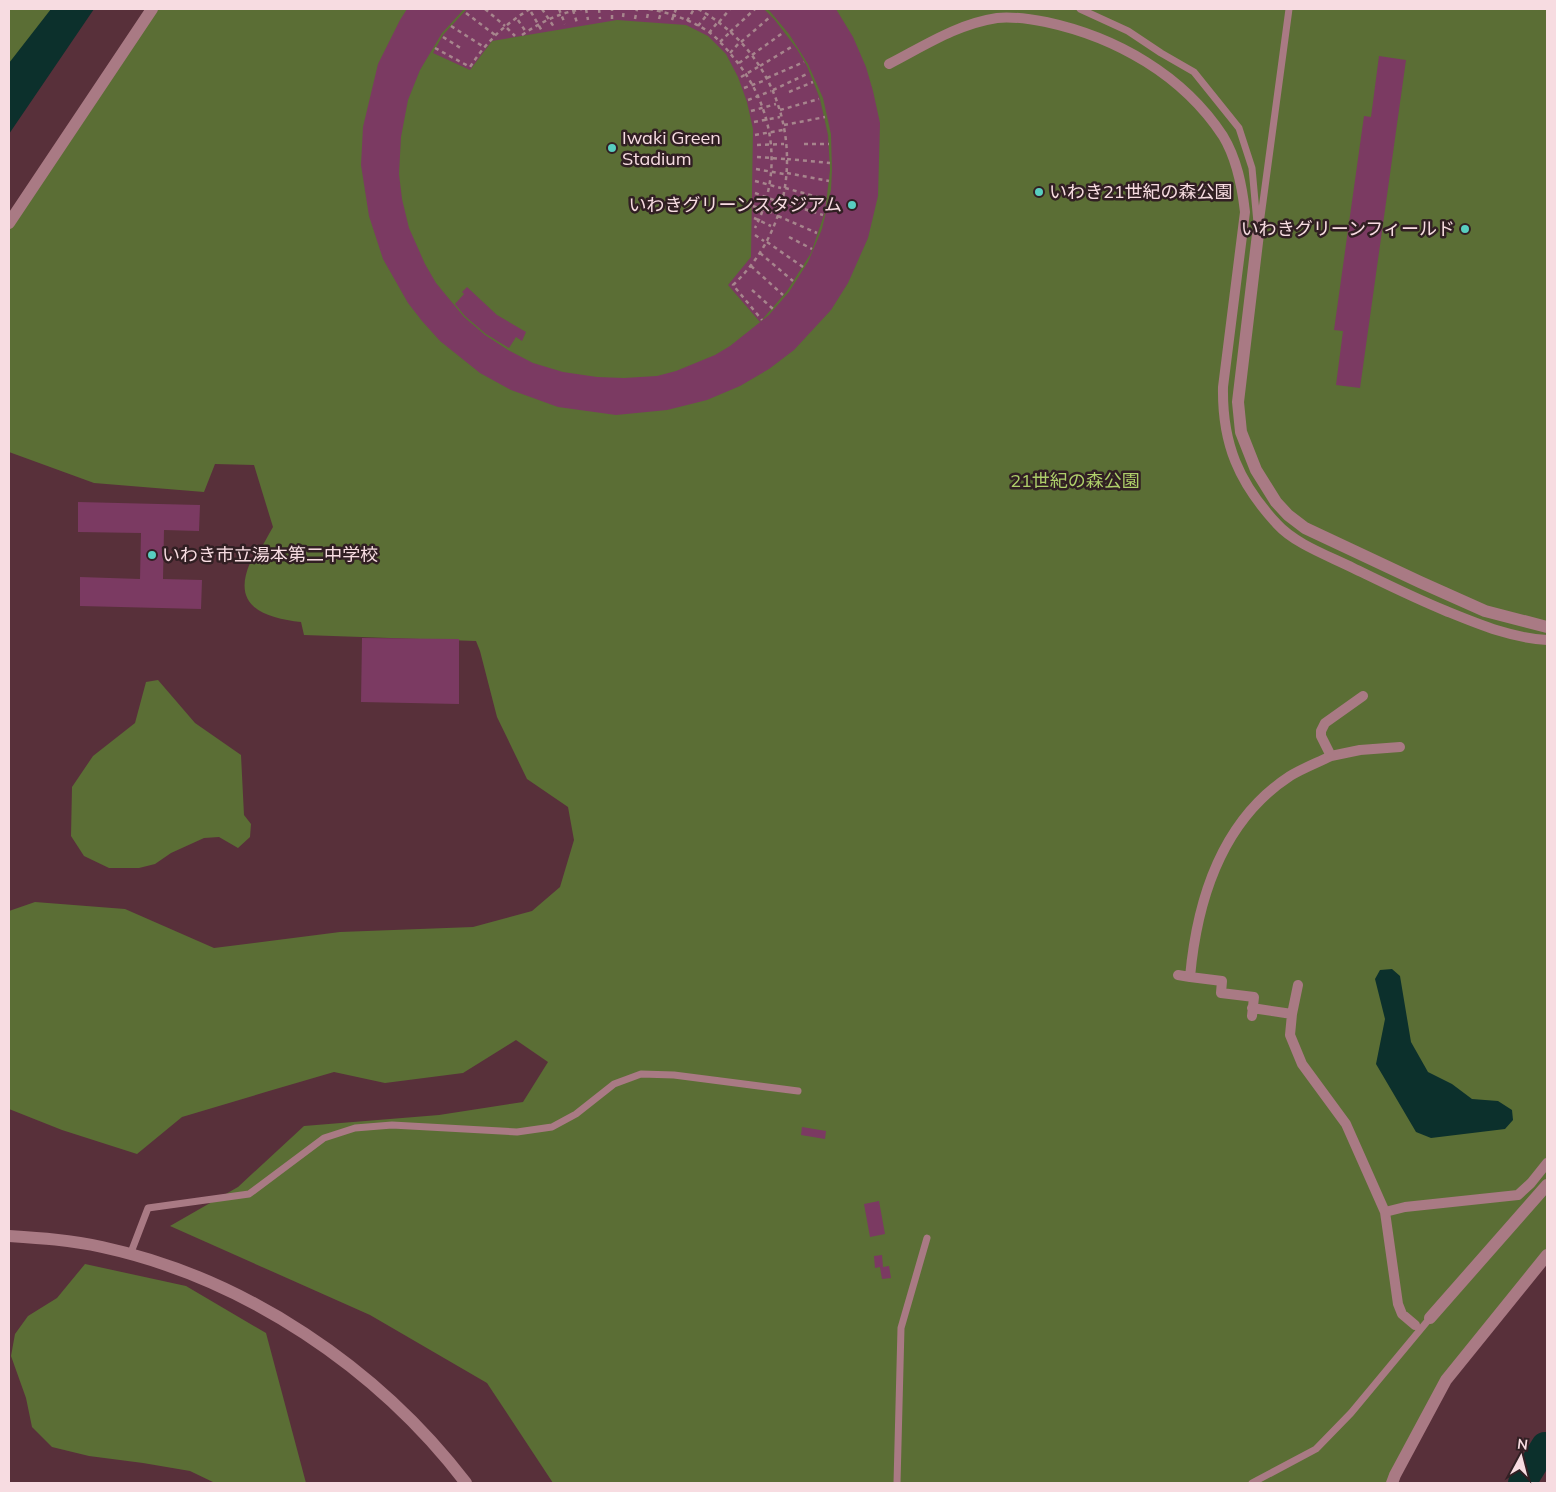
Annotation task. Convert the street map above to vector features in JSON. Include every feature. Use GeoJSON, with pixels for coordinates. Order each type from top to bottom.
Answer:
{"type":"FeatureCollection","features":[{"type":"Feature","properties":{"kind":"street"},"geometry":{"type":"LineString","coordinates":[[9,222],[152,9]]}},
{"type":"Feature","properties":{"kind":"street"},"geometry":{"type":"LineString","coordinates":[[889,64],[967,24],[998,18],[1027,19],[1084,32],[1115,45],[1152,64],[1195,99],[1224,138],[1242,183],[1245,212],[1223,408],[1229,444],[1237,468],[1248,488],[1278,526],[1305,544],[1334,559],[1403,593],[1471,622],[1517,636],[1547,640]]}},
{"type":"Feature","properties":{"kind":"street"},"geometry":{"type":"LineString","coordinates":[[1258,234],[1238,402],[1241,432],[1256,470],[1276,502],[1288,515],[1306,528],[1420,582],[1485,611],[1547,627]]}},
{"type":"Feature","properties":{"kind":"street"},"geometry":{"type":"LineString","coordinates":[[1331,756],[1321,736],[1321,731],[1325,724],[1363,696]]}},
{"type":"Feature","properties":{"kind":"street"},"geometry":{"type":"LineString","coordinates":[[1190,977],[1196,934],[1206,888],[1230,838],[1252,810],[1273,789],[1305,768],[1331,756],[1360,750],[1400,747]]}},
{"type":"Feature","properties":{"kind":"street"},"geometry":{"type":"LineString","coordinates":[[1178,975],[1222,981],[1220,993],[1254,997],[1252,1012],[1292,1014]]}},
{"type":"Feature","properties":{"kind":"street"},"geometry":{"type":"LineString","coordinates":[[1298,985],[1290,1035],[1302,1064],[1346,1124],[1385,1212],[1398,1304],[1402,1314],[1415,1325]]}},
{"type":"Feature","properties":{"kind":"street"},"geometry":{"type":"LineString","coordinates":[[1385,1212],[1405,1207],[1518,1195],[1547,1162]]}},
{"type":"Feature","properties":{"kind":"street"},"geometry":{"type":"LineString","coordinates":[[1430,1318],[1547,1185]]}},
{"type":"Feature","properties":{"kind":"street"},"geometry":{"type":"LineString","coordinates":[[9,1236],[60,1239],[103,1247],[163,1265],[208,1282],[254,1304],[300,1331],[344,1361],[385,1396],[422,1432],[466,1483]]}},
{"type":"Feature","properties":{"kind":"street"},"geometry":{"type":"LineString","coordinates":[[1392,1483],[1446,1380],[1547,1255]]}},
{"type":"Feature","properties":{"kind":"lane"},"geometry":{"type":"LineString","coordinates":[[1080,9],[1128,31],[1194,72],[1239,128],[1252,168],[1258,234]]}},
{"type":"Feature","properties":{"kind":"lane"},"geometry":{"type":"LineString","coordinates":[[1258,234],[1289,9]]}},
{"type":"Feature","properties":{"kind":"lane"},"geometry":{"type":"LineString","coordinates":[[130,1255],[148,1208],[249,1194],[324,1138],[356,1128],[392,1126],[516,1132],[552,1127],[576,1114],[614,1084],[641,1074],[674,1075],[798,1091]]}},
{"type":"Feature","properties":{"kind":"lane"},"geometry":{"type":"LineString","coordinates":[[897,1483],[901,1328],[927,1238]]}},
{"type":"Feature","properties":{"kind":"lane"},"geometry":{"type":"LineString","coordinates":[[1252,1483],[1316,1449],[1350,1413],[1430,1318]]}},
{"type":"Feature","properties":{"kind":"path"},"geometry":{"type":"LineString","coordinates":[[485,9],[515,36]]}},
{"type":"Feature","properties":{"kind":"path"},"geometry":{"type":"LineString","coordinates":[[435,48],[470,67],[495,35],[530,9],[542,31]]}},
{"type":"Feature","properties":{"kind":"path"},"geometry":{"type":"LineString","coordinates":[[542,9],[554,27]]}},
{"type":"Feature","properties":{"kind":"path"},"geometry":{"type":"LineString","coordinates":[[559,9],[565,24]]}},
{"type":"Feature","properties":{"kind":"path"},"geometry":{"type":"LineString","coordinates":[[522,34],[538,24],[561,14],[582,9]]}},
{"type":"Feature","properties":{"kind":"path"},"geometry":{"type":"LineString","coordinates":[[586,9],[588,20]]}},
{"type":"Feature","properties":{"kind":"path"},"geometry":{"type":"LineString","coordinates":[[599,9],[600,19]]}},
{"type":"Feature","properties":{"kind":"path"},"geometry":{"type":"LineString","coordinates":[[612,9],[612,19]]}},
{"type":"Feature","properties":{"kind":"path"},"geometry":{"type":"LineString","coordinates":[[623,17],[624,9]]}},
{"type":"Feature","properties":{"kind":"path"},"geometry":{"type":"LineString","coordinates":[[635,19],[636,9]]}},
{"type":"Feature","properties":{"kind":"path"},"geometry":{"type":"LineString","coordinates":[[647,18],[649,9],[662,10],[709,33],[720,42],[747,74],[759,96],[771,145],[771,171],[763,209],[755,228]]}},
{"type":"Feature","properties":{"kind":"path"},"geometry":{"type":"LineString","coordinates":[[672,20],[676,9]]}},
{"type":"Feature","properties":{"kind":"path"},"geometry":{"type":"LineString","coordinates":[[687,21],[694,9]]}},
{"type":"Feature","properties":{"kind":"path"},"geometry":{"type":"LineString","coordinates":[[698,9],[718,22],[751,55],[767,79],[784,125],[785,188],[777,215],[760,253],[751,266],[733,285],[762,320]]}},
{"type":"Feature","properties":{"kind":"path"},"geometry":{"type":"LineString","coordinates":[[709,33],[730,9]]}},
{"type":"Feature","properties":{"kind":"path"},"geometry":{"type":"LineString","coordinates":[[720,42],[755,9]]}},
{"type":"Feature","properties":{"kind":"path"},"geometry":{"type":"LineString","coordinates":[[573,10],[577,22]]}},
{"type":"Feature","properties":{"kind":"path"},"geometry":{"type":"LineString","coordinates":[[659,19],[662,10]]}},
{"type":"Feature","properties":{"kind":"path"},"geometry":{"type":"LineString","coordinates":[[466,13],[495,35]]}},
{"type":"Feature","properties":{"kind":"path"},"geometry":{"type":"LineString","coordinates":[[698,26],[706,16]]}},
{"type":"Feature","properties":{"kind":"path"},"geometry":{"type":"LineString","coordinates":[[730,53],[770,17]]}},
{"type":"Feature","properties":{"kind":"path"},"geometry":{"type":"LineString","coordinates":[[518,20],[526,32]]}},
{"type":"Feature","properties":{"kind":"path"},"geometry":{"type":"LineString","coordinates":[[452,26],[484,47]]}},
{"type":"Feature","properties":{"kind":"path"},"geometry":{"type":"LineString","coordinates":[[739,64],[784,32]]}},
{"type":"Feature","properties":{"kind":"path"},"geometry":{"type":"LineString","coordinates":[[443,37],[462,49]]}},
{"type":"Feature","properties":{"kind":"path"},"geometry":{"type":"LineString","coordinates":[[741,77],[793,46]]}},
{"type":"Feature","properties":{"kind":"path"},"geometry":{"type":"LineString","coordinates":[[744,88],[804,62]]}},
{"type":"Feature","properties":{"kind":"path"},"geometry":{"type":"LineString","coordinates":[[748,100],[809,73]]}},
{"type":"Feature","properties":{"kind":"path"},"geometry":{"type":"LineString","coordinates":[[789,92],[813,82]]}},
{"type":"Feature","properties":{"kind":"path"},"geometry":{"type":"LineString","coordinates":[[780,110],[819,99]]}},
{"type":"Feature","properties":{"kind":"path"},"geometry":{"type":"LineString","coordinates":[[751,111],[776,104]]}},
{"type":"Feature","properties":{"kind":"path"},"geometry":{"type":"LineString","coordinates":[[784,125],[824,117]]}},
{"type":"Feature","properties":{"kind":"path"},"geometry":{"type":"LineString","coordinates":[[754,122],[780,118]]}},
{"type":"Feature","properties":{"kind":"path"},"geometry":{"type":"LineString","coordinates":[[755,135],[783,130]]}},
{"type":"Feature","properties":{"kind":"path"},"geometry":{"type":"LineString","coordinates":[[757,145],[784,144]]}},
{"type":"Feature","properties":{"kind":"path"},"geometry":{"type":"LineString","coordinates":[[804,144],[828,144]]}},
{"type":"Feature","properties":{"kind":"path"},"geometry":{"type":"LineString","coordinates":[[757,157],[830,163]]}},
{"type":"Feature","properties":{"kind":"path"},"geometry":{"type":"LineString","coordinates":[[756,169],[829,181]]}},
{"type":"Feature","properties":{"kind":"path"},"geometry":{"type":"LineString","coordinates":[[755,181],[781,188]]}},
{"type":"Feature","properties":{"kind":"path"},"geometry":{"type":"LineString","coordinates":[[785,188],[825,199]]}},
{"type":"Feature","properties":{"kind":"path"},"geometry":{"type":"LineString","coordinates":[[755,193],[823,215]]}},
{"type":"Feature","properties":{"kind":"path"},"geometry":{"type":"LineString","coordinates":[[754,206],[817,233]]}},
{"type":"Feature","properties":{"kind":"path"},"geometry":{"type":"LineString","coordinates":[[754,218],[771,226]]}},
{"type":"Feature","properties":{"kind":"path"},"geometry":{"type":"LineString","coordinates":[[755,235],[803,267]]}},
{"type":"Feature","properties":{"kind":"path"},"geometry":{"type":"LineString","coordinates":[[789,237],[812,249]]}},
{"type":"Feature","properties":{"kind":"path"},"geometry":{"type":"LineString","coordinates":[[760,253],[793,281]]}},
{"type":"Feature","properties":{"kind":"path"},"geometry":{"type":"LineString","coordinates":[[751,266],[783,295]]}},
{"type":"Feature","properties":{"kind":"path"},"geometry":{"type":"LineString","coordinates":[[752,290],[772,309]]}},
{"type":"Feature","properties":{"kind":"green space"},"geometry":{"type":"Polygon","coordinates":[[[9,9],[54,9],[9,68],[9,9]]]}},
{"type":"Feature","properties":{"kind":"green space","name":"21世紀の森公園"},"geometry":{"type":"Polygon","coordinates":[[[152,9],[1547,9],[1547,1255],[1446,1380],[1392,1483],[553,1483],[487,1383],[370,1315],[170,1226],[238,1187],[304,1126],[439,1115],[523,1102],[548,1062],[516,1040],[463,1073],[385,1083],[334,1072],[182,1117],[137,1154],[62,1130],[9,1109],[9,911],[35,902],[125,909],[214,948],[340,932],[473,927],[532,911],[560,887],[574,840],[568,807],[527,779],[497,717],[476,641],[304,635],[301,622],[264,613],[255,608],[248,600],[245,590],[245,578],[250,563],[273,527],[254,465],[215,464],[204,492],[94,483],[9,452],[9,223],[152,9]]]}},
{"type":"Feature","properties":{"kind":"green space"},"geometry":{"type":"Polygon","coordinates":[[[158,680],[195,723],[241,755],[244,815],[251,824],[250,837],[238,848],[219,837],[204,838],[171,853],[155,864],[139,868],[109,868],[84,856],[71,836],[72,787],[93,756],[135,723],[146,682],[158,680]]]}},
{"type":"Feature","properties":{"kind":"green space"},"geometry":{"type":"Polygon","coordinates":[[[85,1264],[186,1286],[266,1333],[306,1483],[215,1483],[190,1471],[89,1456],[52,1447],[32,1427],[26,1398],[11,1356],[15,1334],[28,1316],[57,1298],[85,1264]]]}},
{"type":"Feature","properties":{"kind":"shaded area"},"geometry":{"type":"Polygon","coordinates":[[[51,9],[94,9],[9,134],[9,63],[51,9]]]}},
{"type":"Feature","properties":{"kind":"shaded area"},"geometry":{"type":"Polygon","coordinates":[[[1392,969],[1400,976],[1411,1042],[1428,1072],[1452,1084],[1472,1099],[1498,1101],[1512,1110],[1513,1120],[1505,1129],[1431,1138],[1416,1132],[1376,1064],[1385,1019],[1375,979],[1380,970],[1392,969]]]}},
{"type":"Feature","properties":{"kind":"building","name":"いわきグリーンスタジアム"},"geometry":{"type":"Polygon","coordinates":[[[407,9],[464,9],[442,33],[420,70],[408,100],[401,137],[399,174],[402,199],[409,228],[425,264],[436,283],[464,317],[485,335],[533,363],[563,372],[597,377],[624,378],[657,376],[676,371],[715,355],[730,346],[769,315],[789,292],[808,262],[822,229],[831,190],[831,134],[823,98],[808,64],[789,34],[768,9],[836,9],[853,37],[866,67],[880,123],[878,196],[868,238],[848,283],[831,310],[794,350],[769,369],[740,386],[707,400],[667,410],[616,415],[558,407],[511,390],[480,373],[440,341],[408,303],[383,259],[369,216],[361,165],[363,127],[378,64],[407,9]]]}},
{"type":"Feature","properties":{"kind":"building"},"geometry":{"type":"Polygon","coordinates":[[[467,9],[764,9],[774,19],[797,49],[807,66],[820,99],[828,135],[830,170],[825,212],[811,253],[787,291],[760,322],[728,285],[751,257],[753,129],[747,102],[738,77],[726,54],[708,36],[686,25],[617,20],[492,41],[470,70],[433,53],[443,35],[467,9]]]}},
{"type":"Feature","properties":{"kind":"building"},"geometry":{"type":"Polygon","coordinates":[[[1379,56],[1406,60],[1360,388],[1336,385],[1343,331],[1334,330],[1364,116],[1371,117],[1379,56]]]}},
{"type":"Feature","properties":{"kind":"building"},"geometry":{"type":"Polygon","coordinates":[[[467,287],[497,315],[526,332],[522,341],[516,337],[509,348],[486,334],[465,316],[455,304],[464,294],[462,292],[467,287]]]}},
{"type":"Feature","properties":{"kind":"building","name":"いわき市立湯本第二中学校"},"geometry":{"type":"Polygon","coordinates":[[[78,502],[200,505],[199,531],[164,530],[163,579],[202,580],[201,609],[80,606],[80,577],[140,579],[141,533],[78,532],[78,502]]]}},
{"type":"Feature","properties":{"kind":"building"},"geometry":{"type":"Polygon","coordinates":[[[362,638],[459,639],[459,704],[361,702],[362,638]]]}},
{"type":"Feature","properties":{"kind":"building"},"geometry":{"type":"Polygon","coordinates":[[[802,1127],[826,1131],[825,1139],[801,1135],[802,1127]]]}},
{"type":"Feature","properties":{"kind":"building"},"geometry":{"type":"Polygon","coordinates":[[[879,1201],[885,1234],[870,1237],[864,1204],[879,1201]]]}},
{"type":"Feature","properties":{"kind":"building"},"geometry":{"type":"Polygon","coordinates":[[[882,1255],[883,1267],[889,1266],[891,1278],[882,1279],[880,1267],[875,1268],[874,1256],[882,1255]]]}},
{"type":"Feature","properties":{"kind":"waterway"},"geometry":{"type":"LineString","coordinates":[[1522,1483],[1545,1446]]}},
{"type":"Feature","properties":{"kind":"place","name":"Iwaki Green Stadium"},"geometry":{"type":"Point","coordinates":[612,148]}},
{"type":"Feature","properties":{"kind":"place","name":"いわき21世紀の森公園"},"geometry":{"type":"Point","coordinates":[1039,192]}},
{"type":"Feature","properties":{"kind":"place","name":"いわきグリーンスタジアム"},"geometry":{"type":"Point","coordinates":[852,205]}},
{"type":"Feature","properties":{"kind":"place","name":"いわきグリーンフィールド"},"geometry":{"type":"Point","coordinates":[1465,229]}},
{"type":"Feature","properties":{"kind":"place","name":"いわき市立湯本第二中学校"},"geometry":{"type":"Point","coordinates":[152,555]}}]}
